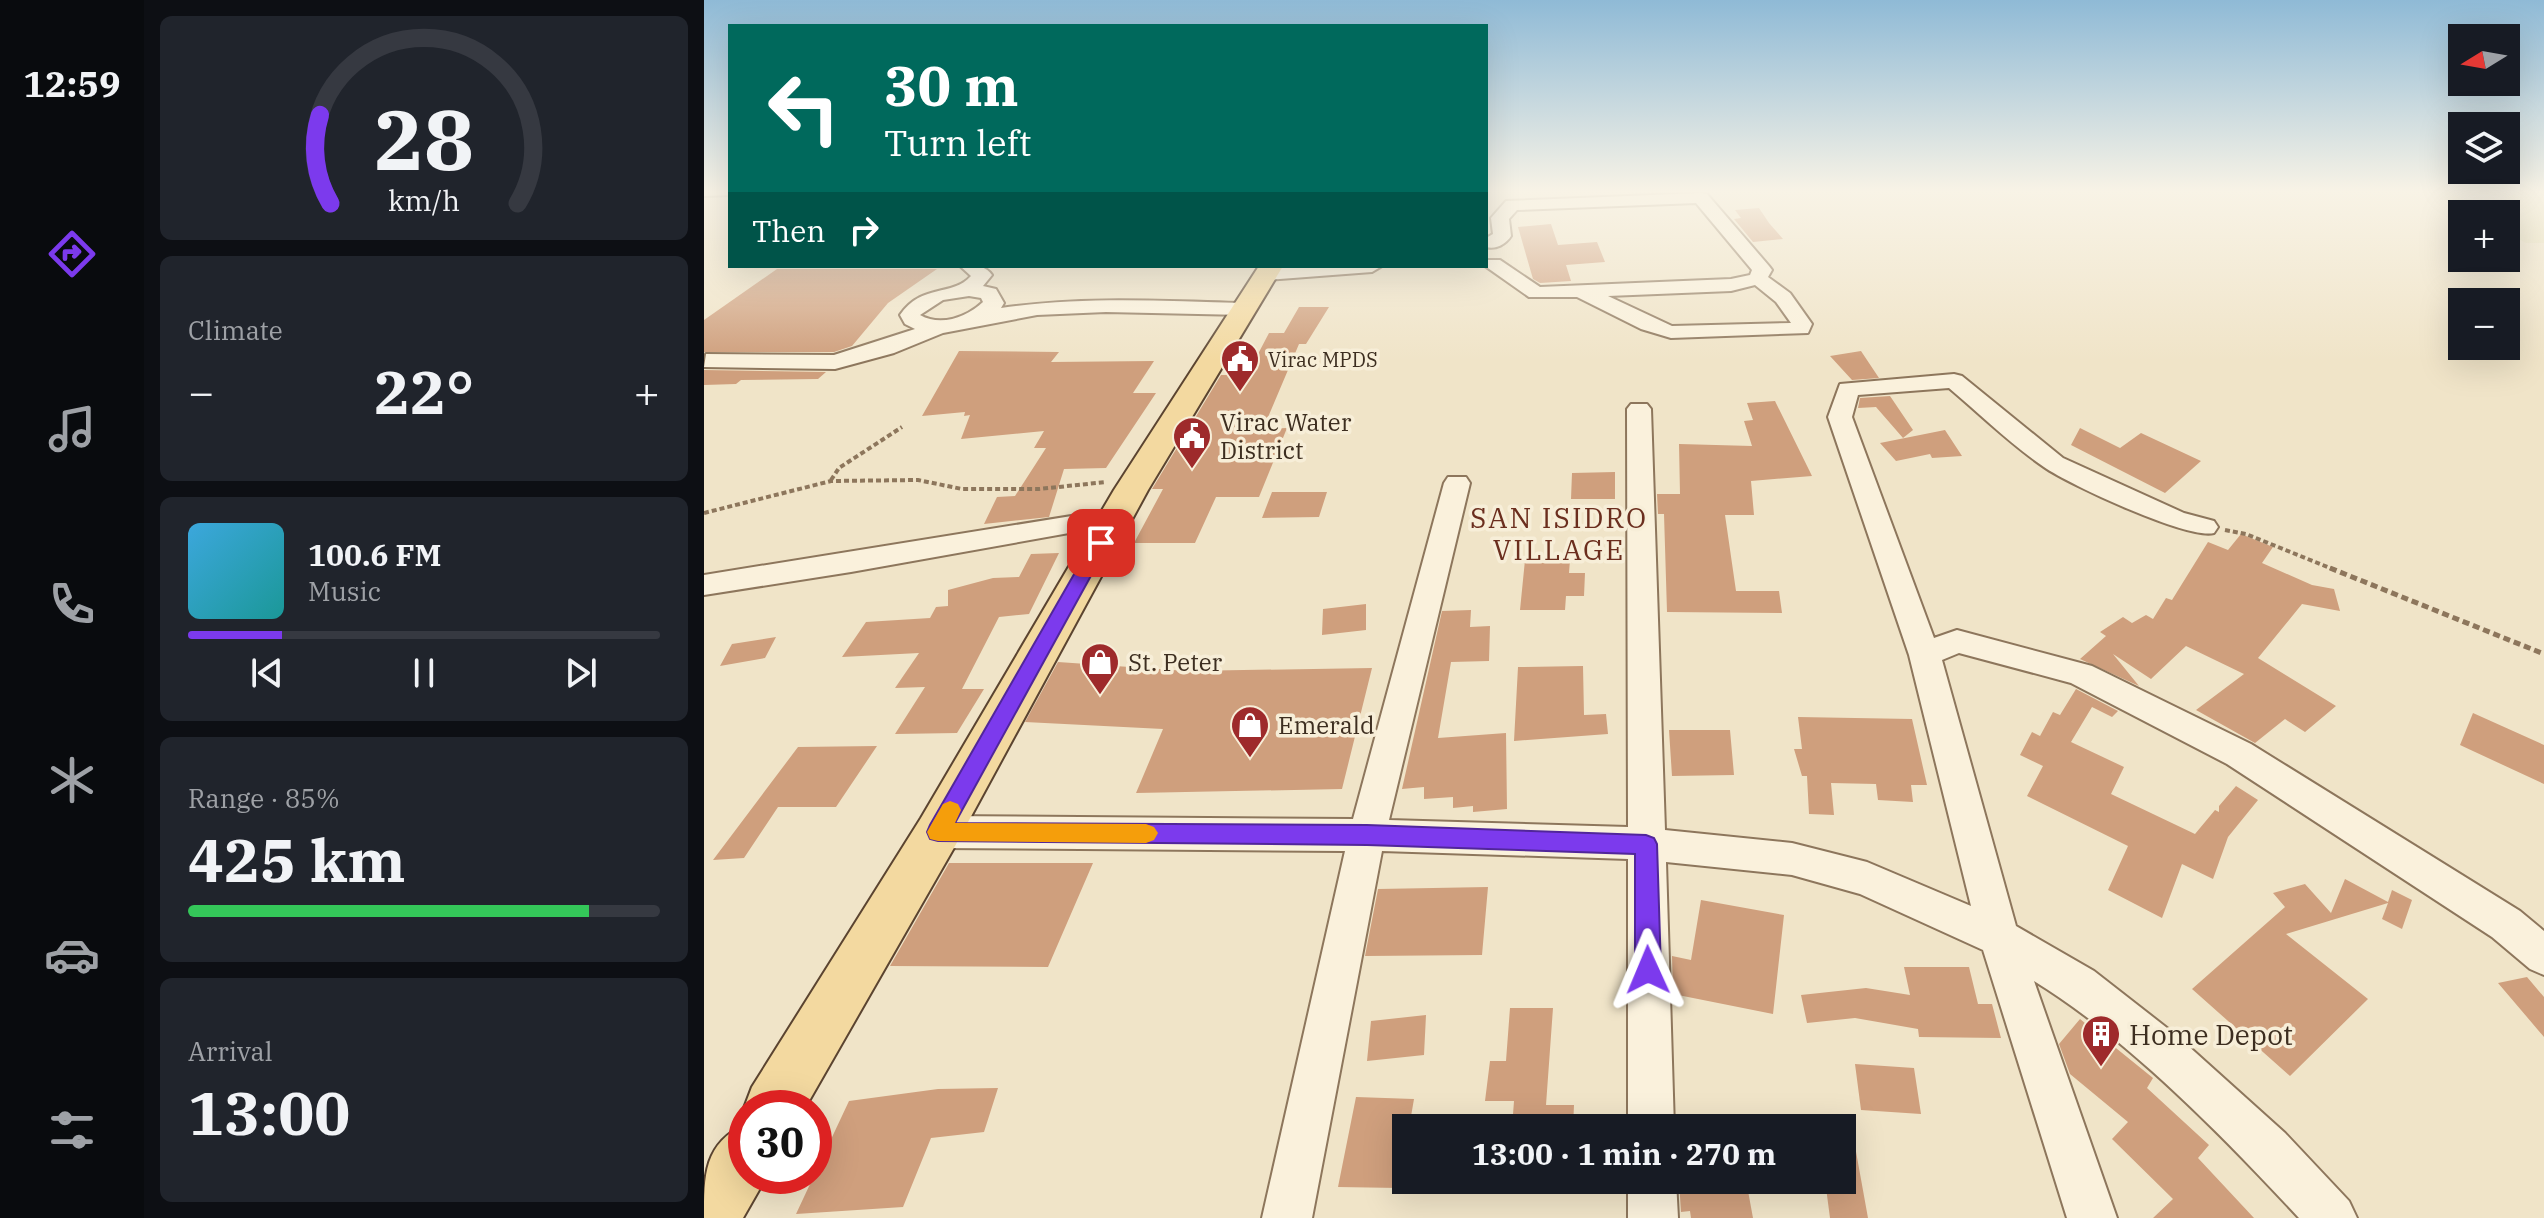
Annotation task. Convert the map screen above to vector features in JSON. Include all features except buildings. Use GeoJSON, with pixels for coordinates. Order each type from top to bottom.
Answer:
{"type":"FeatureCollection","features":[{"type":"Feature","properties":{"kind":"main road"},"geometry":{"type":"LineString","coordinates":[[784,1090],[938,832],[1138,478],[1264,280]]}},
{"type":"Feature","properties":{"kind":"main road"},"geometry":{"type":"LineString","coordinates":[[707,1215],[728,1182]]}},
{"type":"Feature","properties":{"kind":"street"},"geometry":{"type":"LineString","coordinates":[[1489,265],[1507,255],[1506,250],[1498,247]]}},
{"type":"Feature","properties":{"kind":"street"},"geometry":{"type":"LineString","coordinates":[[1742,247],[1762,270],[1757,279]]}},
{"type":"Feature","properties":{"kind":"street"},"geometry":{"type":"LineString","coordinates":[[1489,265],[1536,293],[1731,285],[1757,279],[1768,284],[1786,300],[1802,324],[1801,329],[1671,332],[1652,327],[1592,296],[1576,293]]}},
{"type":"Feature","properties":{"kind":"street"},"geometry":{"type":"LineString","coordinates":[[973,268],[982,275],[979,292]]}},
{"type":"Feature","properties":{"kind":"street"},"geometry":{"type":"LineString","coordinates":[[706,361],[835,362],[886,348],[941,326],[1013,310],[1067,306],[1357,268]]}},
{"type":"Feature","properties":{"kind":"street"},"geometry":{"type":"LineString","coordinates":[[941,326],[918,324],[910,315],[913,309],[931,298],[979,292],[1065,297],[1264,280]]}},
{"type":"Feature","properties":{"kind":"street"},"geometry":{"type":"LineString","coordinates":[[969,320],[990,309],[994,298],[979,292]]}},
{"type":"Feature","properties":{"kind":"street"},"geometry":{"type":"LineString","coordinates":[[2092,1218],[1999,938],[1925,655],[1840,417],[1848,389],[1954,381],[2054,463],[2174,519],[2204,527]]}},
{"type":"Feature","properties":{"kind":"street"},"geometry":{"type":"LineString","coordinates":[[1639,409],[1651,1114]]}},
{"type":"Feature","properties":{"kind":"street"},"geometry":{"type":"LineString","coordinates":[[1287,1218],[1367,835],[1457,483]]}},
{"type":"Feature","properties":{"kind":"street"},"geometry":{"type":"LineString","coordinates":[[704,585],[1115,517]]}},
{"type":"Feature","properties":{"kind":"street"},"geometry":{"type":"LineString","coordinates":[[1925,655],[1957,641],[2081,674],[2239,754],[2506,924],[2544,956]]}},
{"type":"Feature","properties":{"kind":"street"},"geometry":{"type":"LineString","coordinates":[[938,832],[1367,835],[1646,844],[1792,859],[1867,879],[1999,938],[2079,985],[2160,1051],[2268,1150],[2332,1218]]}},
{"type":"Feature","properties":{"kind":"street"},"geometry":{"type":"LineString","coordinates":[[1652,1194],[1653,1218]]}},
{"type":"Feature","properties":{"kind":"path"},"geometry":{"type":"LineString","coordinates":[[831,481],[839,468],[902,427]]}},
{"type":"Feature","properties":{"kind":"path"},"geometry":{"type":"LineString","coordinates":[[704,513],[831,481],[918,480],[962,489],[1039,489],[1138,478]]}},
{"type":"Feature","properties":{"kind":"path"},"geometry":{"type":"LineString","coordinates":[[2204,527],[2246,534],[2544,654]]}},
{"type":"Feature","properties":{"kind":"slow traffic"},"geometry":{"type":"LineString","coordinates":[[950,810],[938,832],[1146,833]]}},
{"type":"Feature","properties":{"kind":"place","name":"Virac MPDS"},"geometry":{"type":"Point","coordinates":[1240,393]}},
{"type":"Feature","properties":{"kind":"place","name":"Virac Water District"},"geometry":{"type":"Point","coordinates":[1192,470]}},
{"type":"Feature","properties":{"kind":"place","name":"St. Peter"},"geometry":{"type":"Point","coordinates":[1100,696]}},
{"type":"Feature","properties":{"kind":"place","name":"Emerald"},"geometry":{"type":"Point","coordinates":[1250,759]}},
{"type":"Feature","properties":{"kind":"place","name":"Home Depot"},"geometry":{"type":"Point","coordinates":[2101,1068]}},
{"type":"Feature","properties":{"kind":"district","name":"SAN ISIDRO VILLAGE"},"geometry":{"type":"Point","coordinates":[1559,533]}},
{"type":"Feature","properties":{"kind":"route"},"geometry":{"type":"LineString","coordinates":[[1101,543],[938,832],[1367,835],[1646,844],[1648,970]]}}]}
